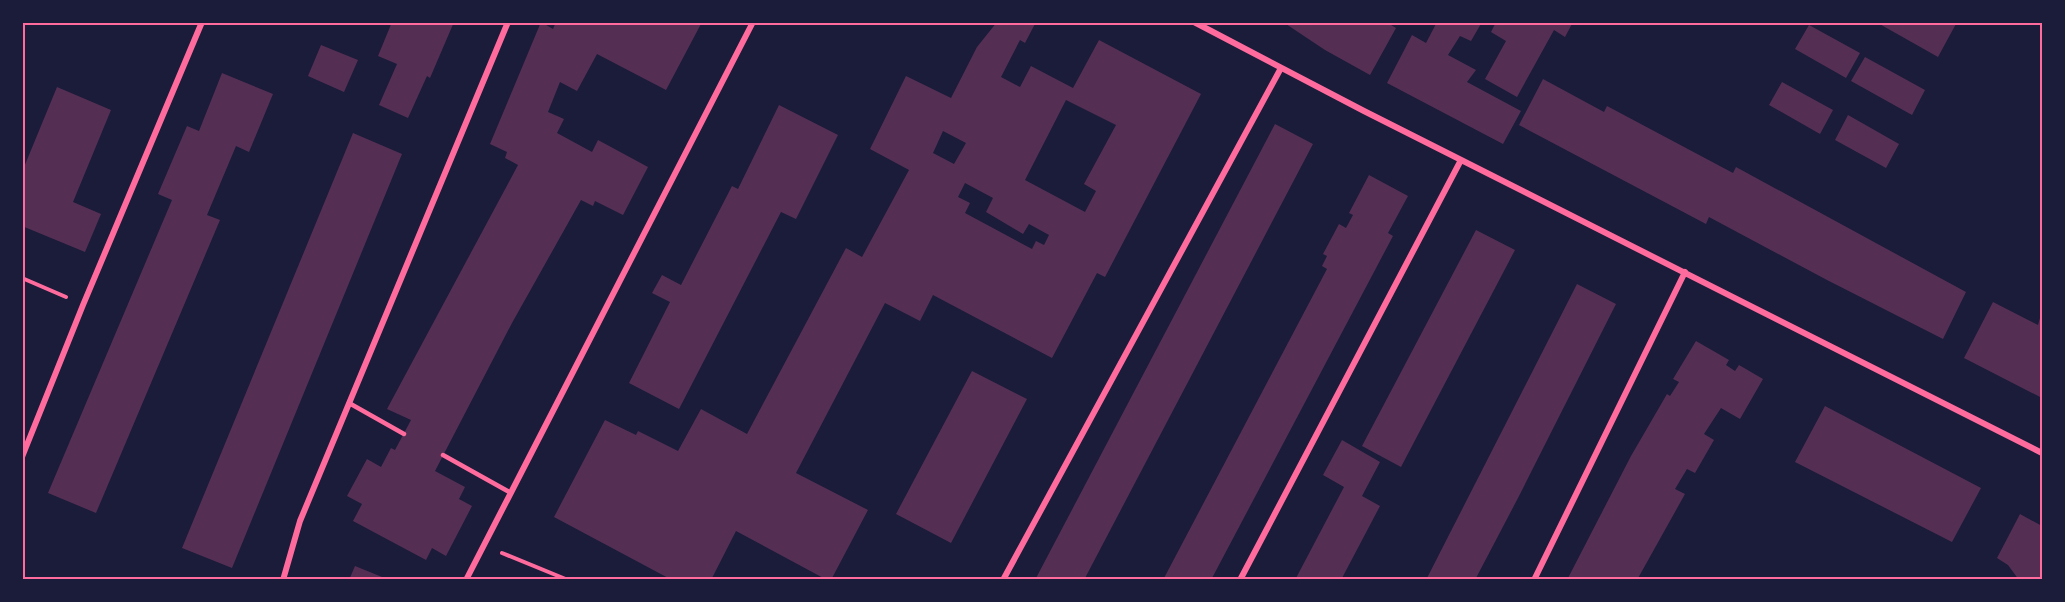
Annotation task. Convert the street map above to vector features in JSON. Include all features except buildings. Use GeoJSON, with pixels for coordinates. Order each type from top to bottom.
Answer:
{"type":"FeatureCollection","features":[{"type":"Feature","properties":{"kind":"street"},"geometry":{"type":"LineString","coordinates":[[22,457],[202,22]]}},
{"type":"Feature","properties":{"kind":"street"},"geometry":{"type":"LineString","coordinates":[[283,579],[300,521],[508,22]]}},
{"type":"Feature","properties":{"kind":"street"},"geometry":{"type":"LineString","coordinates":[[466,579],[753,22]]}},
{"type":"Feature","properties":{"kind":"street"},"geometry":{"type":"LineString","coordinates":[[1194,22],[1461,160],[2043,453]]}},
{"type":"Feature","properties":{"kind":"street"},"geometry":{"type":"LineString","coordinates":[[1003,579],[1281,68]]}},
{"type":"Feature","properties":{"kind":"street"},"geometry":{"type":"LineString","coordinates":[[1240,579],[1461,160]]}},
{"type":"Feature","properties":{"kind":"street"},"geometry":{"type":"LineString","coordinates":[[1533,579],[1685,272]]}},
{"type":"Feature","properties":{"kind":"lane"},"geometry":{"type":"LineString","coordinates":[[349,403],[404,434]]}},
{"type":"Feature","properties":{"kind":"lane"},"geometry":{"type":"LineString","coordinates":[[443,455],[511,493]]}},
{"type":"Feature","properties":{"kind":"path"},"geometry":{"type":"LineString","coordinates":[[22,278],[83,305]]}},
{"type":"Feature","properties":{"kind":"path"},"geometry":{"type":"LineString","coordinates":[[484,545],[568,579]]}}]}
